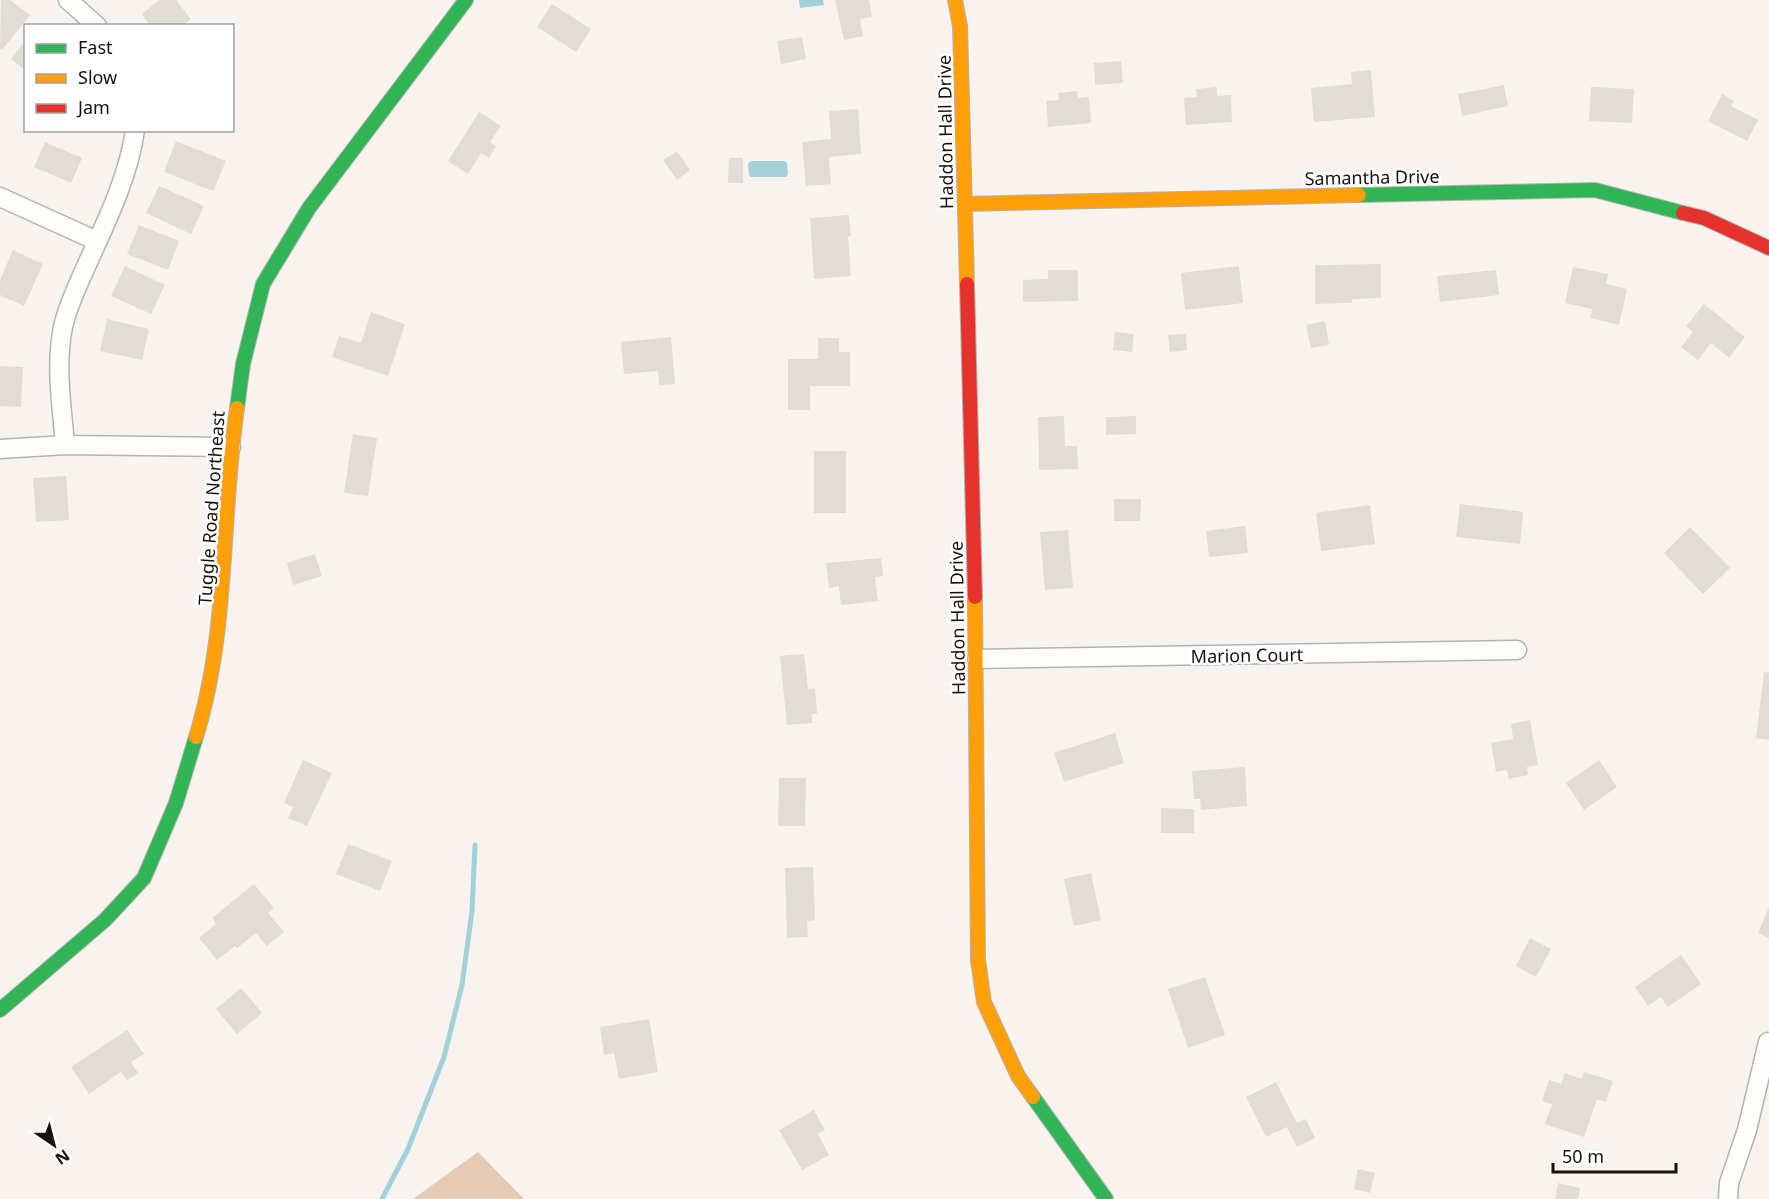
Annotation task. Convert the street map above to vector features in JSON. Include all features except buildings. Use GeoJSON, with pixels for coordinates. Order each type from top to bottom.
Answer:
{"type":"FeatureCollection","features":[{"type":"Feature","properties":{"kind":"street"},"geometry":{"type":"LineString","coordinates":[[68,0],[95,24]]}},
{"type":"Feature","properties":{"kind":"street","name":"Tuggle Road Northeast"},"geometry":{"type":"LineString","coordinates":[[0,1010],[105,920],[144,878],[176,803],[206,705],[222,611],[231,447],[243,364],[264,284],[309,208],[466,0]]}},
{"type":"Feature","properties":{"kind":"street","name":"Haddon Hall Drive"},"geometry":{"type":"LineString","coordinates":[[955,0],[960,26],[977,659],[978,960],[984,1002],[1018,1076],[1106,1199]]}},
{"type":"Feature","properties":{"kind":"street"},"geometry":{"type":"LineString","coordinates":[[64,445],[59,361],[63,326],[121,186],[133,147],[135,132]]}},
{"type":"Feature","properties":{"kind":"street","name":"Samantha Drive"},"geometry":{"type":"LineString","coordinates":[[965,204],[1595,190],[1704,218],[1769,248]]}},
{"type":"Feature","properties":{"kind":"street"},"geometry":{"type":"LineString","coordinates":[[0,197],[97,241]]}},
{"type":"Feature","properties":{"kind":"street"},"geometry":{"type":"LineString","coordinates":[[0,448],[64,445],[231,447]]}},
{"type":"Feature","properties":{"kind":"street","name":"Marion Court"},"geometry":{"type":"LineString","coordinates":[[977,659],[1517,650]]}},
{"type":"Feature","properties":{"kind":"street"},"geometry":{"type":"LineString","coordinates":[[1728,1199],[1729,1183],[1747,1130],[1768,1042]]}},
{"type":"Feature","properties":{"kind":"shaded area"},"geometry":{"type":"Polygon","coordinates":[[[478,1152],[524,1199],[413,1199],[478,1152]]]}},
{"type":"Feature","properties":{"kind":"water"},"geometry":{"type":"Polygon","coordinates":[[[799,0],[823,0],[824,5],[800,8],[799,0]]]}},
{"type":"Feature","properties":{"kind":"water"},"geometry":{"type":"Polygon","coordinates":[[[751,161],[784,161],[787,163],[788,174],[786,177],[751,177],[748,164],[751,161]]]}},
{"type":"Feature","properties":{"kind":"waterway"},"geometry":{"type":"LineString","coordinates":[[382,1199],[408,1149],[444,1057],[462,985],[472,911],[475,845]]}},
{"type":"Feature","properties":{"kind":"traffic: fast"},"geometry":{"type":"LineString","coordinates":[[237,408],[243,364],[263,284],[309,208],[466,0]]}},
{"type":"Feature","properties":{"kind":"traffic: fast"},"geometry":{"type":"LineString","coordinates":[[1359,195],[1595,190],[1683,213]]}},
{"type":"Feature","properties":{"kind":"traffic: fast"},"geometry":{"type":"LineString","coordinates":[[0,1010],[105,920],[144,878],[176,803],[196,737]]}},
{"type":"Feature","properties":{"kind":"traffic: fast"},"geometry":{"type":"LineString","coordinates":[[1033,1097],[1106,1199]]}},
{"type":"Feature","properties":{"kind":"traffic: slow"},"geometry":{"type":"LineString","coordinates":[[955,0],[960,26],[967,284]]}},
{"type":"Feature","properties":{"kind":"traffic: slow"},"geometry":{"type":"LineString","coordinates":[[965,204],[1359,195]]}},
{"type":"Feature","properties":{"kind":"traffic: slow"},"geometry":{"type":"LineString","coordinates":[[196,737],[207,697],[214,656],[237,408]]}},
{"type":"Feature","properties":{"kind":"traffic: slow"},"geometry":{"type":"LineString","coordinates":[[975,597],[978,960],[984,1002],[1018,1076],[1033,1097]]}},
{"type":"Feature","properties":{"kind":"traffic: jam"},"geometry":{"type":"LineString","coordinates":[[1683,213],[1704,218],[1769,248]]}},
{"type":"Feature","properties":{"kind":"traffic: jam"},"geometry":{"type":"LineString","coordinates":[[967,284],[975,597]]}}]}
